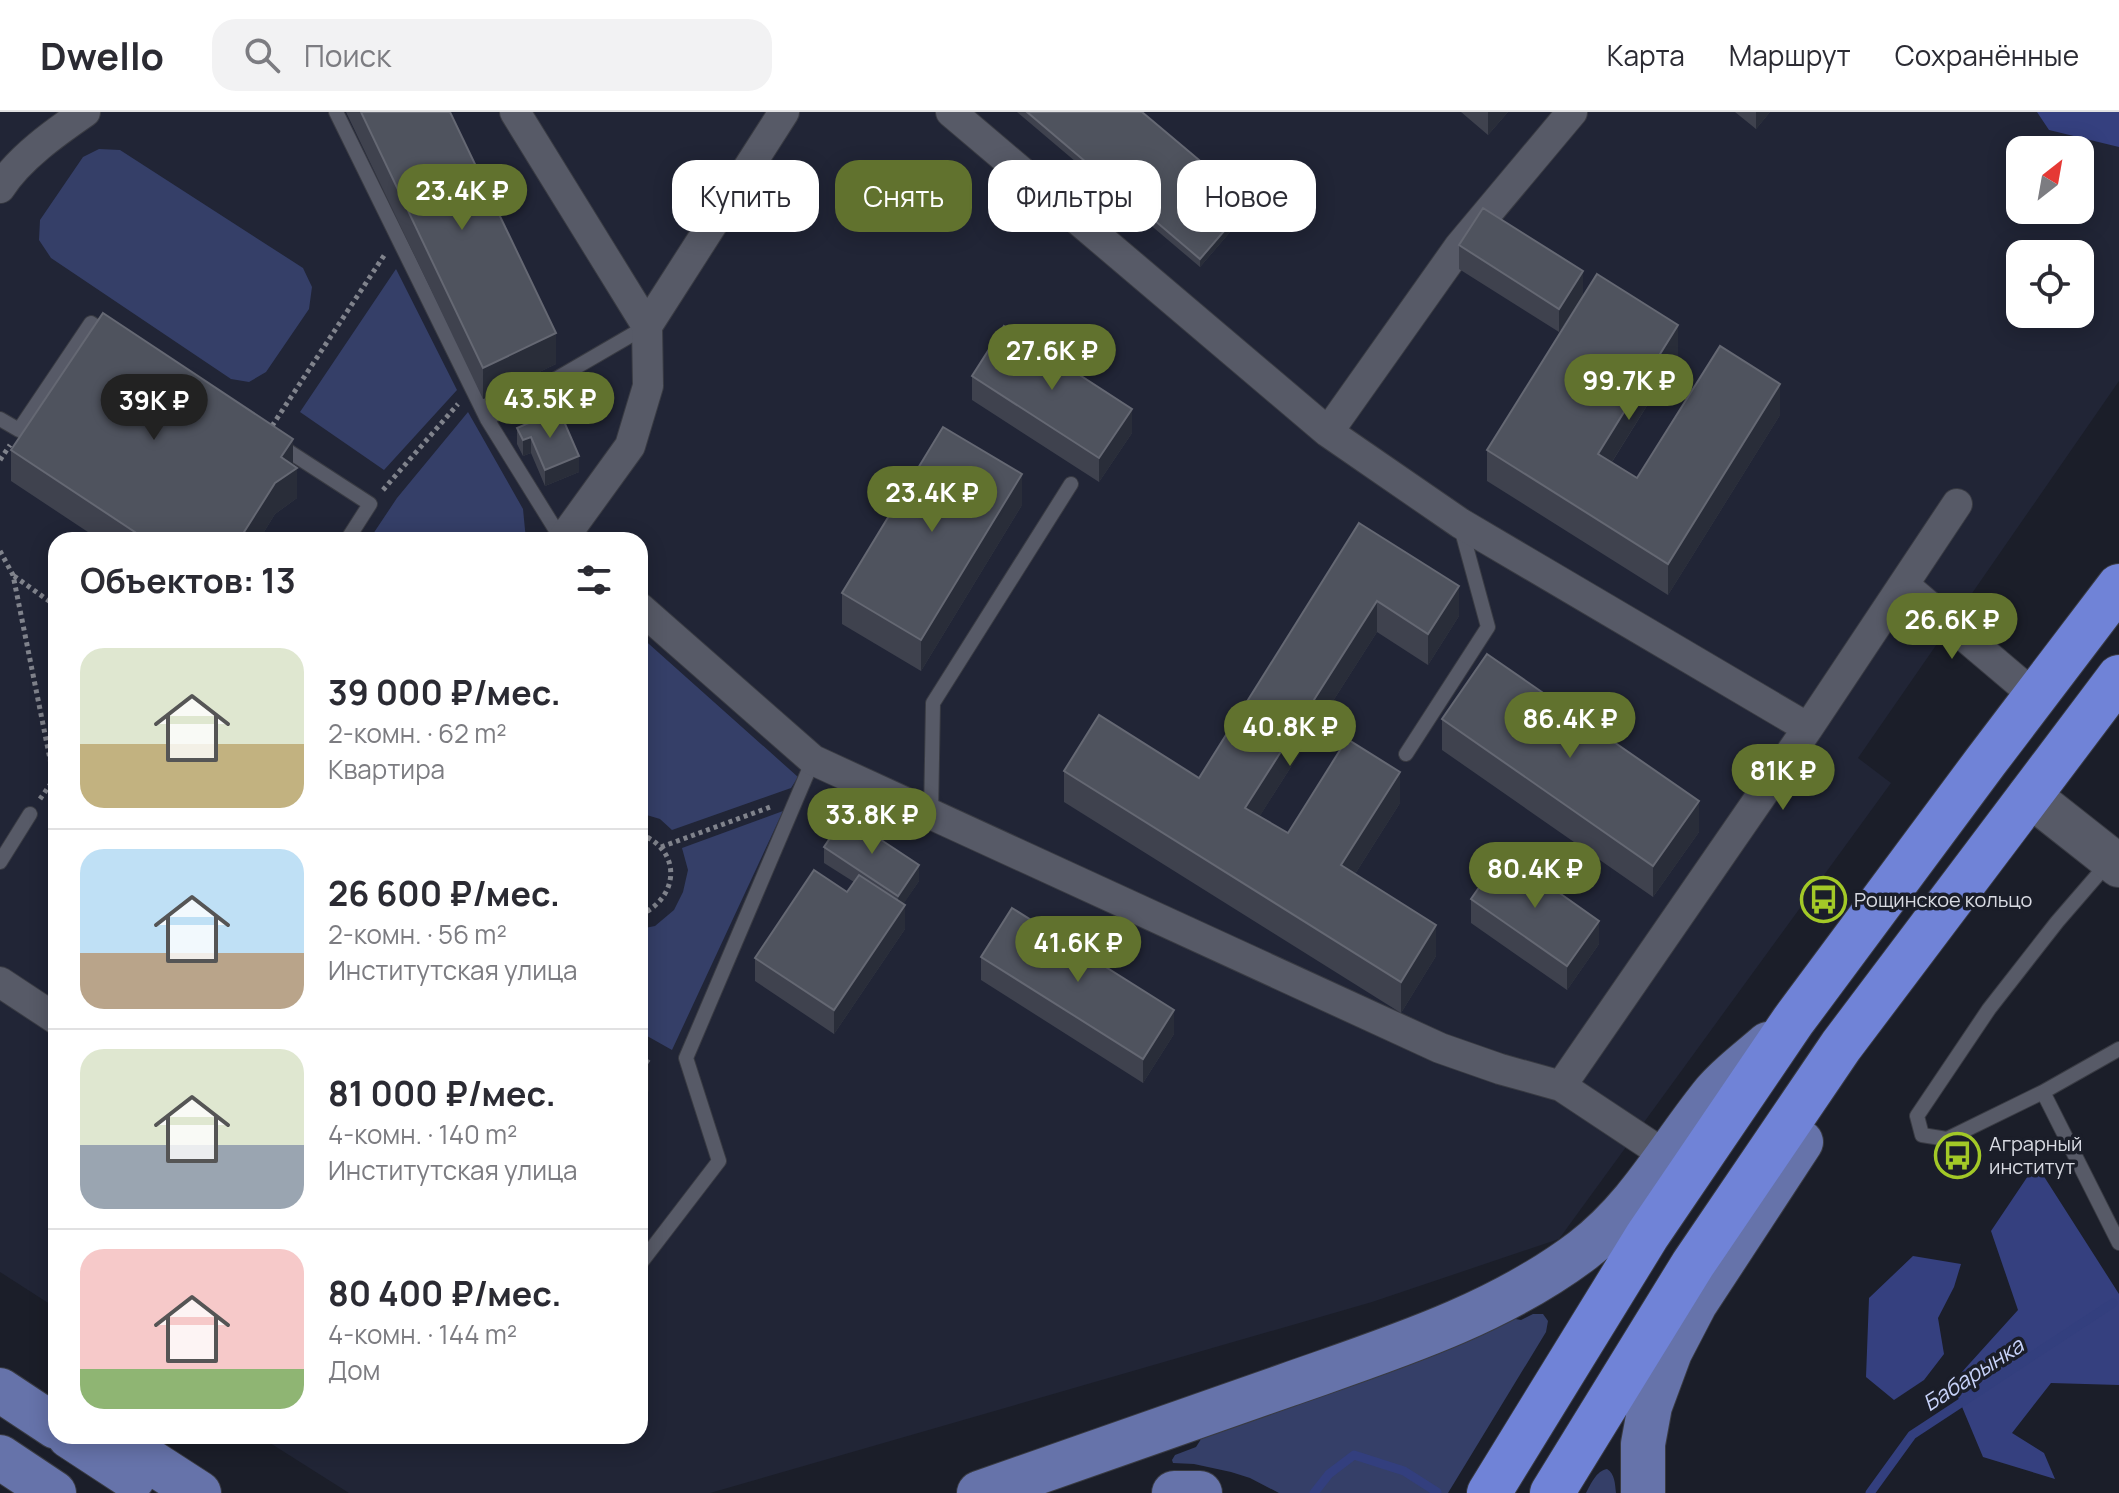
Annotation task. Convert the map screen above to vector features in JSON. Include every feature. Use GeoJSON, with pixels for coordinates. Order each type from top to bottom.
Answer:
{"type":"FeatureCollection","features":[{"type":"Feature","properties":{"kind":"highway"},"geometry":{"type":"LineString","coordinates":[[1489,1493],[1647,1236],[1793,1021],[2119,586]]}},
{"type":"Feature","properties":{"kind":"highway"},"geometry":{"type":"LineString","coordinates":[[1552,1493],[1693,1264],[1841,1046],[2119,677]]}},
{"type":"Feature","properties":{"kind":"main road"},"geometry":{"type":"LineString","coordinates":[[979,1493],[1445,1328],[1509,1297],[1552,1272],[1614,1223],[1645,1189],[1716,1091],[1793,1021]]}},
{"type":"Feature","properties":{"kind":"main road"},"geometry":{"type":"LineString","coordinates":[[1643,1493],[1643,1444],[1650,1406],[1670,1352],[1695,1304],[1805,1136],[1841,1046]]}},
{"type":"Feature","properties":{"kind":"main road"},"geometry":{"type":"LineString","coordinates":[[0,1364],[48,1395]]}},
{"type":"Feature","properties":{"kind":"main road"},"geometry":{"type":"LineString","coordinates":[[0,1390],[48,1422]]}},
{"type":"Feature","properties":{"kind":"main road"},"geometry":{"type":"LineString","coordinates":[[81,1444],[155,1493]]}},
{"type":"Feature","properties":{"kind":"main road"},"geometry":{"type":"LineString","coordinates":[[123,1444],[199,1493]]}},
{"type":"Feature","properties":{"kind":"main road"},"geometry":{"type":"LineString","coordinates":[[0,1457],[54,1493]]}},
{"type":"Feature","properties":{"kind":"main road"},"geometry":{"type":"LineString","coordinates":[[0,1481],[19,1493]]}},
{"type":"Feature","properties":{"kind":"main road"},"geometry":{"type":"LineString","coordinates":[[1174,1493],[1200,1493]]}},
{"type":"Feature","properties":{"kind":"street"},"geometry":{"type":"LineString","coordinates":[[0,188],[8,176],[58,130],[85,112]]}},
{"type":"Feature","properties":{"kind":"street"},"geometry":{"type":"LineString","coordinates":[[515,112],[647,326],[648,386],[630,446],[568,532]]}},
{"type":"Feature","properties":{"kind":"street"},"geometry":{"type":"LineString","coordinates":[[647,326],[784,112]]}},
{"type":"Feature","properties":{"kind":"street"},"geometry":{"type":"LineString","coordinates":[[951,112],[1328,432],[1460,523],[1808,728]]}},
{"type":"Feature","properties":{"kind":"street"},"geometry":{"type":"LineString","coordinates":[[1328,432],[1459,247],[1572,112]]}},
{"type":"Feature","properties":{"kind":"street"},"geometry":{"type":"LineString","coordinates":[[1561,1086],[1808,728],[1957,504]]}},
{"type":"Feature","properties":{"kind":"street"},"geometry":{"type":"LineString","coordinates":[[1904,585],[2035,696]]}},
{"type":"Feature","properties":{"kind":"street"},"geometry":{"type":"LineString","coordinates":[[648,615],[813,760],[1440,1048],[1561,1086],[1668,1157]]}},
{"type":"Feature","properties":{"kind":"street"},"geometry":{"type":"LineString","coordinates":[[2029,795],[2115,863]]}},
{"type":"Feature","properties":{"kind":"street"},"geometry":{"type":"LineString","coordinates":[[0,982],[48,1014]]}},
{"type":"Feature","properties":{"kind":"lane"},"geometry":{"type":"LineString","coordinates":[[336,112],[487,419],[557,532]]}},
{"type":"Feature","properties":{"kind":"lane"},"geometry":{"type":"LineString","coordinates":[[0,419],[19,430],[91,323],[118,340]]}},
{"type":"Feature","properties":{"kind":"lane"},"geometry":{"type":"LineString","coordinates":[[487,419],[647,326]]}},
{"type":"Feature","properties":{"kind":"lane"},"geometry":{"type":"LineString","coordinates":[[265,436],[370,504],[352,532]]}},
{"type":"Feature","properties":{"kind":"lane"},"geometry":{"type":"LineString","coordinates":[[931,815],[933,703],[1071,484]]}},
{"type":"Feature","properties":{"kind":"lane"},"geometry":{"type":"LineString","coordinates":[[1406,754],[1488,627],[1460,523]]}},
{"type":"Feature","properties":{"kind":"lane"},"geometry":{"type":"LineString","coordinates":[[648,1254],[719,1161],[686,1058],[813,760]]}},
{"type":"Feature","properties":{"kind":"lane"},"geometry":{"type":"LineString","coordinates":[[0,862],[30,814]]}},
{"type":"Feature","properties":{"kind":"lane"},"geometry":{"type":"LineString","coordinates":[[2115,863],[2057,922],[1989,1009],[1917,1116],[1922,1135],[1947,1139],[2043,1092],[2119,1049]]}},
{"type":"Feature","properties":{"kind":"lane"},"geometry":{"type":"LineString","coordinates":[[2043,1092],[2119,1243]]}},
{"type":"Feature","properties":{"kind":"path"},"geometry":{"type":"LineString","coordinates":[[265,436],[397,236]]}},
{"type":"Feature","properties":{"kind":"path"},"geometry":{"type":"LineString","coordinates":[[370,504],[471,388]]}},
{"type":"Feature","properties":{"kind":"path"},"geometry":{"type":"LineString","coordinates":[[0,551],[13,575],[48,743]]}},
{"type":"Feature","properties":{"kind":"path"},"geometry":{"type":"LineString","coordinates":[[13,575],[48,600]]}},
{"type":"Feature","properties":{"kind":"path"},"geometry":{"type":"LineString","coordinates":[[30,814],[48,787]]}},
{"type":"Feature","properties":{"kind":"path"},"geometry":{"type":"LineString","coordinates":[[661,847],[797,797]]}},
{"type":"Feature","properties":{"kind":"path"},"geometry":{"type":"LineString","coordinates":[[648,837],[661,847],[671,873],[663,899],[648,911]]}},
{"type":"Feature","properties":{"kind":"shaded area"},"geometry":{"type":"Polygon","coordinates":[[[0,112],[2081,112],[2119,137],[2119,381],[1858,758],[1891,783],[1559,1239],[1372,1302],[710,1493],[349,1493],[272,1444],[648,1444],[648,532],[48,532],[48,1303],[0,1272],[0,112]]]}},
{"type":"Feature","properties":{"kind":"shaded area"},"geometry":{"type":"Polygon","coordinates":[[[2037,112],[2119,112],[2119,147],[2094,141],[2094,136],[2074,136],[2049,130],[2037,112]]]}},
{"type":"Feature","properties":{"kind":"shaded area"},"geometry":{"type":"Polygon","coordinates":[[[99,149],[120,150],[303,268],[312,287],[309,309],[266,372],[249,382],[231,379],[51,258],[39,240],[40,220],[83,157],[99,149]]]}},
{"type":"Feature","properties":{"kind":"shaded area"},"geometry":{"type":"Polygon","coordinates":[[[396,269],[457,390],[384,470],[300,412],[396,269]]]}},
{"type":"Feature","properties":{"kind":"shaded area"},"geometry":{"type":"Polygon","coordinates":[[[468,412],[523,509],[525,532],[374,532],[397,498],[468,412]]]}},
{"type":"Feature","properties":{"kind":"shaded area"},"geometry":{"type":"Polygon","coordinates":[[[648,643],[798,777],[791,788],[672,830],[660,819],[648,815],[648,643]]]}},
{"type":"Feature","properties":{"kind":"shaded area"},"geometry":{"type":"Polygon","coordinates":[[[783,811],[672,1050],[648,1036],[648,927],[655,926],[674,910],[683,892],[688,870],[682,848],[783,811]]]}},
{"type":"Feature","properties":{"kind":"shaded area"},"geometry":{"type":"Polygon","coordinates":[[[2036,1164],[2119,1294],[2119,1385],[2051,1383],[2012,1433],[2044,1453],[2055,1479],[1983,1457],[1952,1383],[2018,1310],[1991,1231],[2036,1164]]]}},
{"type":"Feature","properties":{"kind":"shaded area"},"geometry":{"type":"Polygon","coordinates":[[[1913,1256],[1961,1264],[1954,1287],[1938,1318],[1944,1354],[1924,1380],[1894,1400],[1866,1377],[1869,1298],[1913,1256]]]}},
{"type":"Feature","properties":{"kind":"shaded area"},"geometry":{"type":"Polygon","coordinates":[[[1533,1314],[1543,1314],[1548,1321],[1546,1332],[1448,1493],[1279,1493],[1231,1472],[1173,1463],[1175,1455],[1196,1447],[1203,1436],[1510,1318],[1521,1320],[1533,1314]]]}},
{"type":"Feature","properties":{"kind":"shaded area"},"geometry":{"type":"Polygon","coordinates":[[[1607,1469],[1613,1476],[1616,1493],[1586,1493],[1597,1475],[1607,1469]]]}},
{"type":"Feature","properties":{"kind":"building"},"geometry":{"type":"Polygon","coordinates":[[[361,112],[450,112],[556,333],[483,368],[361,112]]]}},
{"type":"Feature","properties":{"kind":"building"},"geometry":{"type":"Polygon","coordinates":[[[1027,112],[1142,112],[1199,160],[1177,160],[1177,232],[1223,232],[1200,259],[1161,226],[1161,160],[1083,160],[1027,112]]]}},
{"type":"Feature","properties":{"kind":"building"},"geometry":{"type":"Polygon","coordinates":[[[1483,208],[1583,271],[1559,309],[1459,245],[1483,208]]]}},
{"type":"Feature","properties":{"kind":"building"},"geometry":{"type":"Polygon","coordinates":[[[1597,274],[1678,325],[1598,454],[1637,478],[1720,346],[1780,384],[1668,564],[1487,450],[1597,274]]]}},
{"type":"Feature","properties":{"kind":"building"},"geometry":{"type":"Polygon","coordinates":[[[103,313],[293,439],[281,457],[297,468],[275,483],[244,532],[135,532],[11,450],[103,313]]]}},
{"type":"Feature","properties":{"kind":"building"},"geometry":{"type":"Polygon","coordinates":[[[1004,326],[1132,409],[1099,458],[972,376],[1004,326]]]}},
{"type":"Feature","properties":{"kind":"building"},"geometry":{"type":"Polygon","coordinates":[[[559,410],[579,456],[545,470],[531,437],[523,440],[517,428],[559,410]]]}},
{"type":"Feature","properties":{"kind":"building"},"geometry":{"type":"Polygon","coordinates":[[[943,427],[1022,474],[921,640],[842,593],[943,427]]]}},
{"type":"Feature","properties":{"kind":"building"},"geometry":{"type":"Polygon","coordinates":[[[1359,523],[1459,586],[1428,634],[1377,601],[1245,808],[1288,833],[1347,739],[1400,772],[1341,865],[1436,925],[1401,982],[1064,771],[1099,715],[1199,778],[1359,523]]]}},
{"type":"Feature","properties":{"kind":"building"},"geometry":{"type":"Polygon","coordinates":[[[1487,654],[1699,801],[1653,866],[1442,719],[1487,654]]]}},
{"type":"Feature","properties":{"kind":"building"},"geometry":{"type":"Polygon","coordinates":[[[845,816],[919,865],[898,896],[824,847],[845,816]]]}},
{"type":"Feature","properties":{"kind":"building"},"geometry":{"type":"Polygon","coordinates":[[[1503,853],[1599,921],[1567,966],[1471,899],[1503,853]]]}},
{"type":"Feature","properties":{"kind":"building"},"geometry":{"type":"Polygon","coordinates":[[[814,870],[847,892],[859,875],[905,905],[834,1010],[755,958],[814,870]]]}},
{"type":"Feature","properties":{"kind":"building"},"geometry":{"type":"Polygon","coordinates":[[[1012,908],[1174,1010],[1143,1059],[981,957],[1012,908]]]}},
{"type":"Feature","properties":{"kind":"waterway","name":"Бабарынка"},"geometry":{"type":"LineString","coordinates":[[1870,1493],[1912,1435],[2113,1303]]}},
{"type":"Feature","properties":{"kind":"waterway","name":"Бабарынка"},"geometry":{"type":"LineString","coordinates":[[1314,1493],[1329,1474],[1354,1455],[1404,1471],[1437,1492]]}},
{"type":"Feature","properties":{"kind":"place","name":"Рощинское кольцо"},"geometry":{"type":"Point","coordinates":[1823,900]}},
{"type":"Feature","properties":{"kind":"place","name":"Аграрный институт"},"geometry":{"type":"Point","coordinates":[1958,1155]}}]}
